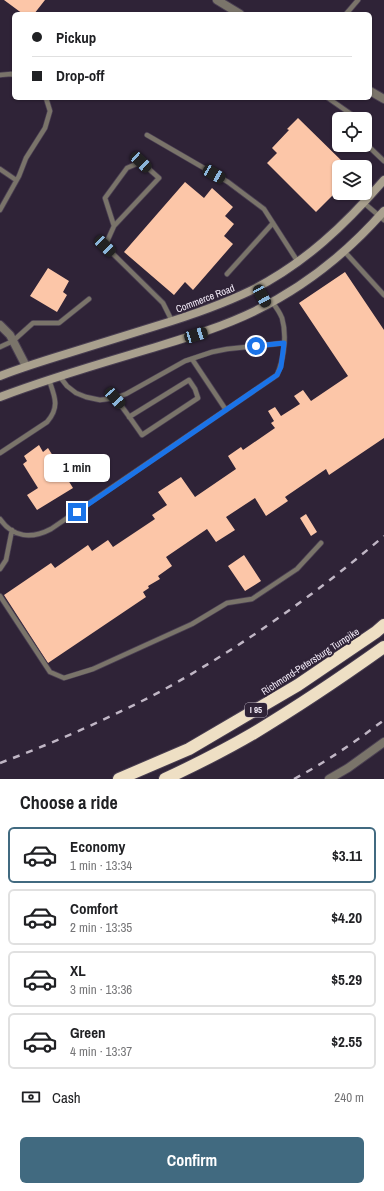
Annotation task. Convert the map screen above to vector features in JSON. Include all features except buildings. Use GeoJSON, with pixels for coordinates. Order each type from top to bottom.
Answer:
{"type":"FeatureCollection","features":[{"type":"Feature","properties":{"kind":"highway","name":"Richmond-Petersburg Turnpike"},"geometry":{"type":"LineString","coordinates":[[119,779],[189,748],[305,681],[384,625]]}},
{"type":"Feature","properties":{"kind":"highway","name":"I 95"},"geometry":{"type":"LineString","coordinates":[[165,779],[254,733],[325,688],[384,646]]}},
{"type":"Feature","properties":{"kind":"main road","name":"Commerce Road"},"geometry":{"type":"LineString","coordinates":[[0,376],[26,366],[172,321],[226,302],[257,287],[298,262],[329,237],[364,204],[384,180]]}},
{"type":"Feature","properties":{"kind":"main road"},"geometry":{"type":"LineString","coordinates":[[0,397],[49,380],[204,332],[240,318],[270,303],[305,282],[344,251],[382,216]]}},
{"type":"Feature","properties":{"kind":"street"},"geometry":{"type":"LineString","coordinates":[[217,0],[237,12]]}},
{"type":"Feature","properties":{"kind":"street"},"geometry":{"type":"LineString","coordinates":[[372,92],[384,99]]}},
{"type":"Feature","properties":{"kind":"street"},"geometry":{"type":"LineString","coordinates":[[0,325],[10,335],[26,366]]}},
{"type":"Feature","properties":{"kind":"street"},"geometry":{"type":"LineString","coordinates":[[330,779],[384,742]]}},
{"type":"Feature","properties":{"kind":"lane"},"geometry":{"type":"LineString","coordinates":[[348,12],[358,0]]}},
{"type":"Feature","properties":{"kind":"lane"},"geometry":{"type":"LineString","coordinates":[[0,75],[12,74]]}},
{"type":"Feature","properties":{"kind":"lane"},"geometry":{"type":"LineString","coordinates":[[0,210],[26,158],[45,128],[50,111],[47,100]]}},
{"type":"Feature","properties":{"kind":"lane"},"geometry":{"type":"LineString","coordinates":[[331,100],[348,112]]}},
{"type":"Feature","properties":{"kind":"lane"},"geometry":{"type":"LineString","coordinates":[[147,135],[228,182],[264,209],[298,262]]}},
{"type":"Feature","properties":{"kind":"lane"},"geometry":{"type":"LineString","coordinates":[[372,150],[384,161]]}},
{"type":"Feature","properties":{"kind":"lane"},"geometry":{"type":"LineString","coordinates":[[114,226],[105,198],[127,168],[141,162],[159,178],[114,226],[105,246],[163,303],[172,321]]}},
{"type":"Feature","properties":{"kind":"lane"},"geometry":{"type":"LineString","coordinates":[[0,170],[16,180]]}},
{"type":"Feature","properties":{"kind":"lane"},"geometry":{"type":"LineString","coordinates":[[364,204],[382,216]]}},
{"type":"Feature","properties":{"kind":"lane"},"geometry":{"type":"LineString","coordinates":[[227,274],[273,223]]}},
{"type":"Feature","properties":{"kind":"lane"},"geometry":{"type":"LineString","coordinates":[[344,251],[384,295]]}},
{"type":"Feature","properties":{"kind":"lane"},"geometry":{"type":"LineString","coordinates":[[0,519],[3,524],[22,535],[31,536],[41,534],[51,529],[277,375],[281,367],[284,343],[282,318],[257,287]]}},
{"type":"Feature","properties":{"kind":"lane"},"geometry":{"type":"LineString","coordinates":[[0,347],[13,341],[33,323],[59,323],[89,299]]}},
{"type":"Feature","properties":{"kind":"lane"},"geometry":{"type":"LineString","coordinates":[[60,377],[67,386],[76,393],[86,397],[100,400],[115,398],[126,394],[185,361],[212,352],[284,343]]}},
{"type":"Feature","properties":{"kind":"lane"},"geometry":{"type":"LineString","coordinates":[[192,359],[226,410]]}},
{"type":"Feature","properties":{"kind":"lane"},"geometry":{"type":"LineString","coordinates":[[0,453],[47,422],[53,415],[55,400],[49,380]]}},
{"type":"Feature","properties":{"kind":"lane"},"geometry":{"type":"LineString","coordinates":[[115,398],[125,409],[129,417],[142,435],[198,398],[195,388],[189,380],[129,417]]}},
{"type":"Feature","properties":{"kind":"lane"},"geometry":{"type":"LineString","coordinates":[[0,569],[6,560],[12,530]]}},
{"type":"Feature","properties":{"kind":"lane"},"geometry":{"type":"LineString","coordinates":[[0,596],[50,672],[64,678],[93,669],[192,624],[227,603],[252,599],[297,569],[321,543]]}},
{"type":"Feature","properties":{"kind":"railway"},"geometry":{"type":"LineString","coordinates":[[0,763],[54,742],[107,718],[169,687],[235,647],[301,602],[384,536]]}},
{"type":"Feature","properties":{"kind":"railway"},"geometry":{"type":"LineString","coordinates":[[294,779],[340,751],[384,720]]}},
{"type":"Feature","properties":{"kind":"route"},"geometry":{"type":"LineString","coordinates":[[77,512],[277,375],[281,367],[284,343],[256,346]]}}]}
